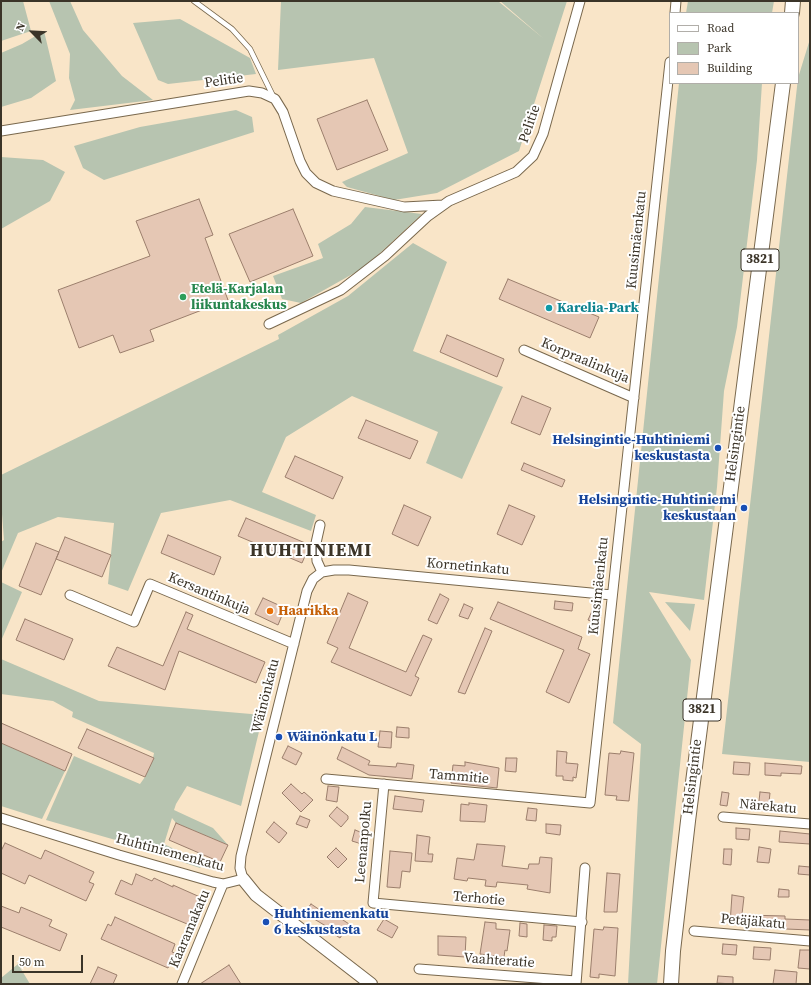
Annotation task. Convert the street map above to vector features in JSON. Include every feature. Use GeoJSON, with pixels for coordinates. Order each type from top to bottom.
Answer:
{"type":"FeatureCollection","features":[{"type":"Feature","properties":{"kind":"main road","name":"Helsingintie"},"geometry":{"type":"LineString","coordinates":[[671,984],[717,591],[783,84]]}},
{"type":"Feature","properties":{"kind":"main road","name":"Helsingintie"},"geometry":{"type":"LineString","coordinates":[[680,901],[680,984]]}},
{"type":"Feature","properties":{"kind":"street","name":"Pelitie"},"geometry":{"type":"LineString","coordinates":[[269,324],[341,290],[443,205],[516,172],[533,156],[543,134],[580,1]]}},
{"type":"Feature","properties":{"kind":"street"},"geometry":{"type":"LineString","coordinates":[[675,12],[676,1]]}},
{"type":"Feature","properties":{"kind":"street","name":"Kuusimäenkatu"},"geometry":{"type":"LineString","coordinates":[[590,803],[669,71]]}},
{"type":"Feature","properties":{"kind":"street","name":"Pelitie"},"geometry":{"type":"LineString","coordinates":[[1,131],[249,91],[262,94],[275,100],[283,112],[300,161],[306,173],[316,183],[333,191],[404,207],[443,205]]}},
{"type":"Feature","properties":{"kind":"street","name":"Korpraalinkuja"},"geometry":{"type":"LineString","coordinates":[[524,350],[634,398]]}},
{"type":"Feature","properties":{"kind":"street"},"geometry":{"type":"LineString","coordinates":[[320,526],[316,543],[317,561],[322,572]]}},
{"type":"Feature","properties":{"kind":"street","name":"Kornetinkatu"},"geometry":{"type":"LineString","coordinates":[[322,572],[349,570],[612,595]]}},
{"type":"Feature","properties":{"kind":"street","name":"Wäinönkatu"},"geometry":{"type":"LineString","coordinates":[[243,879],[240,868],[240,856],[306,591],[313,579],[322,572]]}},
{"type":"Feature","properties":{"kind":"street","name":"Kersantinkuja"},"geometry":{"type":"LineString","coordinates":[[70,596],[134,622],[150,584],[294,644]]}},
{"type":"Feature","properties":{"kind":"street","name":"Tammitie"},"geometry":{"type":"LineString","coordinates":[[326,779],[590,803]]}},
{"type":"Feature","properties":{"kind":"street","name":"Leenanpolku"},"geometry":{"type":"LineString","coordinates":[[373,903],[384,784]]}},
{"type":"Feature","properties":{"kind":"street","name":"Närekatu"},"geometry":{"type":"LineString","coordinates":[[723,817],[810,824]]}},
{"type":"Feature","properties":{"kind":"street","name":"Huhtiniemenkatu"},"geometry":{"type":"LineString","coordinates":[[1,818],[119,856],[223,884],[243,879]]}},
{"type":"Feature","properties":{"kind":"street"},"geometry":{"type":"LineString","coordinates":[[576,982],[582,922],[585,868]]}},
{"type":"Feature","properties":{"kind":"street"},"geometry":{"type":"LineString","coordinates":[[243,879],[256,895],[371,984]]}},
{"type":"Feature","properties":{"kind":"street","name":"Kaaramakatu"},"geometry":{"type":"LineString","coordinates":[[182,984],[223,884]]}},
{"type":"Feature","properties":{"kind":"street","name":"Terhotie"},"geometry":{"type":"LineString","coordinates":[[373,903],[582,922]]}},
{"type":"Feature","properties":{"kind":"street","name":"Petäjäkatu"},"geometry":{"type":"LineString","coordinates":[[694,931],[810,941]]}},
{"type":"Feature","properties":{"kind":"street","name":"Vaahteratie"},"geometry":{"type":"LineString","coordinates":[[419,969],[576,982]]}},
{"type":"Feature","properties":{"kind":"lane"},"geometry":{"type":"LineString","coordinates":[[194,1],[232,29],[250,49],[275,100]]}},
{"type":"Feature","properties":{"kind":"green space"},"geometry":{"type":"Polygon","coordinates":[[[1,1],[23,1],[31,31],[1,41],[1,1]]]}},
{"type":"Feature","properties":{"kind":"green space"},"geometry":{"type":"Polygon","coordinates":[[[49,1],[70,1],[83,30],[122,76],[153,100],[70,110],[75,100],[69,78],[70,54],[49,1]]]}},
{"type":"Feature","properties":{"kind":"green space"},"geometry":{"type":"Polygon","coordinates":[[[281,1],[498,1],[544,39],[500,1],[567,1],[519,151],[437,193],[394,200],[347,187],[342,182],[408,153],[374,58],[278,70],[281,1]]]}},
{"type":"Feature","properties":{"kind":"green space"},"geometry":{"type":"Polygon","coordinates":[[[688,1],[774,1],[772,12],[686,12],[688,1]]]}},
{"type":"Feature","properties":{"kind":"green space"},"geometry":{"type":"Polygon","coordinates":[[[180,19],[250,58],[256,74],[168,84],[158,80],[133,23],[180,19]]]}},
{"type":"Feature","properties":{"kind":"green space"},"geometry":{"type":"Polygon","coordinates":[[[44,31],[56,81],[31,98],[1,107],[1,53],[22,44],[44,31]]]}},
{"type":"Feature","properties":{"kind":"green space"},"geometry":{"type":"Polygon","coordinates":[[[810,39],[810,762],[722,754],[799,75],[810,39]]]}},
{"type":"Feature","properties":{"kind":"green space"},"geometry":{"type":"Polygon","coordinates":[[[679,84],[762,84],[757,160],[737,327],[724,391],[717,487],[704,600],[649,592],[691,660],[657,984],[628,984],[641,744],[613,723],[679,84]]]}},
{"type":"Feature","properties":{"kind":"green space"},"geometry":{"type":"Polygon","coordinates":[[[236,110],[252,117],[254,132],[104,180],[83,168],[74,146],[140,127],[236,110]]]}},
{"type":"Feature","properties":{"kind":"green space"},"geometry":{"type":"Polygon","coordinates":[[[1,157],[43,160],[65,172],[50,201],[1,229],[1,157]]]}},
{"type":"Feature","properties":{"kind":"green space"},"geometry":{"type":"Polygon","coordinates":[[[365,207],[422,214],[365,267],[301,303],[282,299],[273,276],[323,258],[318,244],[351,224],[365,207]]]}},
{"type":"Feature","properties":{"kind":"green space"},"geometry":{"type":"Polygon","coordinates":[[[413,243],[447,262],[413,351],[503,387],[462,479],[426,463],[438,432],[352,396],[286,437],[262,492],[316,515],[311,531],[230,500],[161,513],[128,591],[108,584],[114,523],[58,517],[18,533],[1,573],[1,542],[4,540],[1,514],[1,475],[279,339],[278,335],[348,296],[413,243]]]}},
{"type":"Feature","properties":{"kind":"green space"},"geometry":{"type":"Polygon","coordinates":[[[1,582],[22,592],[1,641],[1,582]]]}},
{"type":"Feature","properties":{"kind":"green space"},"geometry":{"type":"Polygon","coordinates":[[[665,602],[695,604],[690,631],[665,602]]]}},
{"type":"Feature","properties":{"kind":"green space"},"geometry":{"type":"Polygon","coordinates":[[[1,659],[99,701],[263,715],[241,806],[187,786],[174,810],[213,828],[228,845],[176,823],[172,818],[164,844],[202,863],[200,868],[119,841],[46,820],[74,756],[140,784],[145,777],[154,753],[72,717],[73,712],[53,701],[1,694],[1,659]]]}},
{"type":"Feature","properties":{"kind":"green space"},"geometry":{"type":"Polygon","coordinates":[[[1,743],[65,771],[42,819],[1,806],[1,743]]]}},
{"type":"Feature","properties":{"kind":"green space"},"geometry":{"type":"Polygon","coordinates":[[[18,964],[30,984],[1,984],[1,978],[18,964]]]}},
{"type":"Feature","properties":{"kind":"building"},"geometry":{"type":"Polygon","coordinates":[[[367,100],[388,150],[337,170],[317,119],[367,100]]]}},
{"type":"Feature","properties":{"kind":"building","name":"Etelä-Karjalan liikuntakeskus"},"geometry":{"type":"Polygon","coordinates":[[[199,199],[213,235],[205,238],[228,300],[150,330],[154,341],[120,353],[113,335],[79,348],[58,290],[150,256],[136,221],[199,199]]]}},
{"type":"Feature","properties":{"kind":"building"},"geometry":{"type":"Polygon","coordinates":[[[293,209],[313,256],[250,282],[229,234],[293,209]]]}},
{"type":"Feature","properties":{"kind":"building","name":"Karelia-Park"},"geometry":{"type":"Polygon","coordinates":[[[508,279],[599,317],[590,338],[499,299],[508,279]]]}},
{"type":"Feature","properties":{"kind":"building"},"geometry":{"type":"Polygon","coordinates":[[[447,335],[504,359],[497,377],[440,352],[447,335]]]}},
{"type":"Feature","properties":{"kind":"building"},"geometry":{"type":"Polygon","coordinates":[[[522,396],[551,408],[540,435],[511,423],[522,396]]]}},
{"type":"Feature","properties":{"kind":"building"},"geometry":{"type":"Polygon","coordinates":[[[366,420],[418,441],[410,459],[358,438],[366,420]]]}},
{"type":"Feature","properties":{"kind":"building"},"geometry":{"type":"Polygon","coordinates":[[[295,456],[343,477],[333,499],[285,477],[295,456]]]}},
{"type":"Feature","properties":{"kind":"building"},"geometry":{"type":"Polygon","coordinates":[[[524,463],[565,480],[562,487],[521,470],[524,463]]]}},
{"type":"Feature","properties":{"kind":"building"},"geometry":{"type":"Polygon","coordinates":[[[404,505],[431,517],[418,546],[392,534],[404,505]]]}},
{"type":"Feature","properties":{"kind":"building"},"geometry":{"type":"Polygon","coordinates":[[[509,505],[535,516],[522,545],[497,534],[509,505]]]}},
{"type":"Feature","properties":{"kind":"building"},"geometry":{"type":"Polygon","coordinates":[[[246,518],[310,545],[302,563],[238,536],[246,518]]]}},
{"type":"Feature","properties":{"kind":"building"},"geometry":{"type":"Polygon","coordinates":[[[168,535],[221,557],[214,575],[161,553],[168,535]]]}},
{"type":"Feature","properties":{"kind":"building"},"geometry":{"type":"Polygon","coordinates":[[[65,537],[111,555],[102,577],[56,559],[65,537]]]}},
{"type":"Feature","properties":{"kind":"building"},"geometry":{"type":"Polygon","coordinates":[[[36,543],[59,552],[41,595],[19,586],[36,543]]]}},
{"type":"Feature","properties":{"kind":"building"},"geometry":{"type":"Polygon","coordinates":[[[348,593],[368,602],[349,648],[406,672],[423,635],[432,639],[415,676],[419,678],[411,696],[331,662],[338,648],[327,643],[348,593]]]}},
{"type":"Feature","properties":{"kind":"building"},"geometry":{"type":"Polygon","coordinates":[[[440,594],[449,599],[437,624],[428,620],[440,594]]]}},
{"type":"Feature","properties":{"kind":"building","name":"Haarikka"},"geometry":{"type":"Polygon","coordinates":[[[263,598],[285,608],[278,625],[255,614],[263,598]]]}},
{"type":"Feature","properties":{"kind":"building"},"geometry":{"type":"Polygon","coordinates":[[[555,601],[573,603],[572,611],[554,609],[555,601]]]}},
{"type":"Feature","properties":{"kind":"building"},"geometry":{"type":"Polygon","coordinates":[[[498,602],[582,637],[578,649],[590,654],[569,703],[546,692],[564,650],[490,619],[498,602]]]}},
{"type":"Feature","properties":{"kind":"building"},"geometry":{"type":"Polygon","coordinates":[[[464,604],[473,608],[468,619],[459,616],[464,604]]]}},
{"type":"Feature","properties":{"kind":"building"},"geometry":{"type":"Polygon","coordinates":[[[592,611],[601,615],[598,624],[588,620],[592,611]]]}},
{"type":"Feature","properties":{"kind":"building"},"geometry":{"type":"Polygon","coordinates":[[[186,612],[193,615],[187,629],[265,662],[256,683],[179,651],[165,690],[108,666],[117,647],[163,666],[186,612]]]}},
{"type":"Feature","properties":{"kind":"building"},"geometry":{"type":"Polygon","coordinates":[[[25,619],[73,639],[64,660],[16,640],[25,619]]]}},
{"type":"Feature","properties":{"kind":"building"},"geometry":{"type":"Polygon","coordinates":[[[485,628],[492,631],[465,694],[458,692],[485,628]]]}},
{"type":"Feature","properties":{"kind":"building"},"geometry":{"type":"Polygon","coordinates":[[[1,723],[72,754],[65,771],[1,743],[1,723]]]}},
{"type":"Feature","properties":{"kind":"building"},"geometry":{"type":"Polygon","coordinates":[[[397,727],[409,728],[409,738],[396,737],[397,727]]]}},
{"type":"Feature","properties":{"kind":"building"},"geometry":{"type":"Polygon","coordinates":[[[87,729],[154,758],[145,777],[78,748],[87,729]]]}},
{"type":"Feature","properties":{"kind":"building"},"geometry":{"type":"Polygon","coordinates":[[[380,731],[392,732],[391,748],[378,747],[380,731]]]}},
{"type":"Feature","properties":{"kind":"building"},"geometry":{"type":"Polygon","coordinates":[[[288,746],[302,753],[296,765],[282,758],[288,746]]]}},
{"type":"Feature","properties":{"kind":"building"},"geometry":{"type":"Polygon","coordinates":[[[342,747],[370,761],[368,765],[396,767],[397,763],[414,765],[412,779],[369,775],[337,759],[342,747]]]}},
{"type":"Feature","properties":{"kind":"building"},"geometry":{"type":"Polygon","coordinates":[[[557,751],[567,752],[566,763],[578,764],[576,778],[573,777],[573,781],[563,780],[563,776],[556,776],[557,751]]]}},
{"type":"Feature","properties":{"kind":"building"},"geometry":{"type":"Polygon","coordinates":[[[621,751],[634,753],[629,801],[616,800],[617,796],[605,795],[609,753],[620,754],[621,751]]]}},
{"type":"Feature","properties":{"kind":"building"},"geometry":{"type":"Polygon","coordinates":[[[506,758],[517,758],[516,772],[505,771],[506,758]]]}},
{"type":"Feature","properties":{"kind":"building"},"geometry":{"type":"Polygon","coordinates":[[[465,762],[499,768],[497,788],[451,783],[453,765],[465,766],[465,762]]]}},
{"type":"Feature","properties":{"kind":"building"},"geometry":{"type":"Polygon","coordinates":[[[734,762],[750,763],[749,775],[733,774],[734,762]]]}},
{"type":"Feature","properties":{"kind":"building"},"geometry":{"type":"Polygon","coordinates":[[[765,763],[802,766],[801,774],[781,773],[781,776],[765,775],[765,763]]]}},
{"type":"Feature","properties":{"kind":"building"},"geometry":{"type":"Polygon","coordinates":[[[291,784],[302,794],[304,792],[313,800],[301,812],[282,793],[291,784]]]}},
{"type":"Feature","properties":{"kind":"building"},"geometry":{"type":"Polygon","coordinates":[[[328,786],[339,787],[337,802],[326,800],[328,786]]]}},
{"type":"Feature","properties":{"kind":"building"},"geometry":{"type":"Polygon","coordinates":[[[722,792],[729,793],[727,806],[720,805],[722,792]]]}},
{"type":"Feature","properties":{"kind":"building"},"geometry":{"type":"Polygon","coordinates":[[[760,792],[770,793],[768,811],[758,810],[760,792]]]}},
{"type":"Feature","properties":{"kind":"building"},"geometry":{"type":"Polygon","coordinates":[[[395,796],[424,800],[422,812],[393,809],[395,796]]]}},
{"type":"Feature","properties":{"kind":"building"},"geometry":{"type":"Polygon","coordinates":[[[469,803],[487,805],[485,822],[460,821],[461,804],[469,805],[469,803]]]}},
{"type":"Feature","properties":{"kind":"building"},"geometry":{"type":"Polygon","coordinates":[[[337,807],[348,816],[348,819],[341,827],[329,816],[337,807]]]}},
{"type":"Feature","properties":{"kind":"building"},"geometry":{"type":"Polygon","coordinates":[[[528,808],[537,809],[536,821],[526,820],[528,808]]]}},
{"type":"Feature","properties":{"kind":"building"},"geometry":{"type":"Polygon","coordinates":[[[300,816],[310,820],[307,828],[296,824],[300,816]]]}},
{"type":"Feature","properties":{"kind":"building"},"geometry":{"type":"Polygon","coordinates":[[[274,822],[287,833],[279,843],[266,832],[274,822]]]}},
{"type":"Feature","properties":{"kind":"building"},"geometry":{"type":"Polygon","coordinates":[[[176,823],[228,845],[220,862],[169,840],[176,823]]]}},
{"type":"Feature","properties":{"kind":"building"},"geometry":{"type":"Polygon","coordinates":[[[546,824],[561,825],[560,835],[546,833],[546,824]]]}},
{"type":"Feature","properties":{"kind":"building"},"geometry":{"type":"Polygon","coordinates":[[[736,828],[750,829],[749,840],[736,839],[736,828]]]}},
{"type":"Feature","properties":{"kind":"building"},"geometry":{"type":"Polygon","coordinates":[[[355,830],[368,835],[365,845],[352,841],[355,830]]]}},
{"type":"Feature","properties":{"kind":"building"},"geometry":{"type":"Polygon","coordinates":[[[780,831],[810,834],[810,844],[779,842],[780,831]]]}},
{"type":"Feature","properties":{"kind":"building"},"geometry":{"type":"Polygon","coordinates":[[[417,835],[430,837],[428,854],[433,854],[432,862],[415,861],[417,835]]]}},
{"type":"Feature","properties":{"kind":"building"},"geometry":{"type":"Polygon","coordinates":[[[5,843],[41,859],[45,850],[94,872],[89,882],[94,884],[86,901],[29,875],[25,884],[1,873],[1,851],[5,843]]]}},
{"type":"Feature","properties":{"kind":"building"},"geometry":{"type":"Polygon","coordinates":[[[477,844],[505,846],[502,866],[528,869],[529,864],[539,864],[540,857],[552,858],[550,893],[527,889],[528,885],[497,882],[496,887],[485,886],[486,880],[468,878],[467,881],[454,879],[457,858],[474,860],[477,844]]]}},
{"type":"Feature","properties":{"kind":"building"},"geometry":{"type":"Polygon","coordinates":[[[759,847],[771,849],[769,863],[757,862],[759,847]]]}},
{"type":"Feature","properties":{"kind":"building"},"geometry":{"type":"Polygon","coordinates":[[[336,848],[347,859],[338,868],[327,857],[336,848]]]}},
{"type":"Feature","properties":{"kind":"building"},"geometry":{"type":"Polygon","coordinates":[[[724,849],[732,849],[731,865],[723,864],[724,849]]]}},
{"type":"Feature","properties":{"kind":"building"},"geometry":{"type":"Polygon","coordinates":[[[390,851],[412,853],[410,872],[402,871],[400,888],[387,887],[390,851]]]}},
{"type":"Feature","properties":{"kind":"building"},"geometry":{"type":"Polygon","coordinates":[[[799,866],[810,867],[810,875],[798,874],[799,866]]]}},
{"type":"Feature","properties":{"kind":"building"},"geometry":{"type":"Polygon","coordinates":[[[607,873],[620,874],[617,912],[604,912],[607,873]]]}},
{"type":"Feature","properties":{"kind":"building"},"geometry":{"type":"Polygon","coordinates":[[[136,874],[152,881],[154,878],[200,897],[195,907],[200,909],[192,926],[115,894],[121,880],[132,885],[136,874]]]}},
{"type":"Feature","properties":{"kind":"building"},"geometry":{"type":"Polygon","coordinates":[[[779,889],[789,890],[789,897],[778,897],[779,889]]]}},
{"type":"Feature","properties":{"kind":"building"},"geometry":{"type":"Polygon","coordinates":[[[732,895],[744,897],[742,914],[744,915],[785,916],[785,919],[810,920],[810,930],[762,928],[763,923],[730,924],[732,895]]]}},
{"type":"Feature","properties":{"kind":"building"},"geometry":{"type":"Polygon","coordinates":[[[311,904],[332,918],[336,912],[342,916],[340,918],[349,924],[340,938],[334,934],[336,932],[304,913],[311,904]]]}},
{"type":"Feature","properties":{"kind":"building"},"geometry":{"type":"Polygon","coordinates":[[[1,906],[19,913],[21,907],[52,920],[49,926],[67,934],[60,951],[1,927],[1,906]]]}},
{"type":"Feature","properties":{"kind":"building"},"geometry":{"type":"Polygon","coordinates":[[[115,917],[175,944],[172,952],[175,953],[168,968],[101,939],[108,924],[111,926],[115,917]]]}},
{"type":"Feature","properties":{"kind":"building"},"geometry":{"type":"Polygon","coordinates":[[[384,919],[398,927],[392,938],[377,930],[384,919]]]}},
{"type":"Feature","properties":{"kind":"building"},"geometry":{"type":"Polygon","coordinates":[[[485,922],[496,923],[496,929],[510,930],[507,951],[505,950],[504,957],[480,954],[485,922]]]}},
{"type":"Feature","properties":{"kind":"building"},"geometry":{"type":"Polygon","coordinates":[[[520,923],[527,924],[527,937],[519,936],[520,923]]]}},
{"type":"Feature","properties":{"kind":"building"},"geometry":{"type":"Polygon","coordinates":[[[544,925],[557,926],[556,937],[552,937],[552,941],[543,940],[544,925]]]}},
{"type":"Feature","properties":{"kind":"building"},"geometry":{"type":"Polygon","coordinates":[[[604,927],[618,928],[615,976],[599,974],[599,978],[590,977],[594,929],[603,930],[604,927]]]}},
{"type":"Feature","properties":{"kind":"building"},"geometry":{"type":"Polygon","coordinates":[[[438,936],[466,937],[465,957],[438,955],[438,936]]]}},
{"type":"Feature","properties":{"kind":"building"},"geometry":{"type":"Polygon","coordinates":[[[723,944],[737,945],[736,955],[722,954],[723,944]]]}},
{"type":"Feature","properties":{"kind":"building"},"geometry":{"type":"Polygon","coordinates":[[[754,947],[771,948],[770,960],[753,959],[754,947]]]}},
{"type":"Feature","properties":{"kind":"building"},"geometry":{"type":"Polygon","coordinates":[[[800,950],[810,950],[810,969],[798,968],[800,950]]]}},
{"type":"Feature","properties":{"kind":"building"},"geometry":{"type":"Polygon","coordinates":[[[229,965],[241,984],[200,984],[229,965]]]}},
{"type":"Feature","properties":{"kind":"building"},"geometry":{"type":"Polygon","coordinates":[[[98,967],[117,975],[113,984],[90,984],[98,967]]]}},
{"type":"Feature","properties":{"kind":"building"},"geometry":{"type":"Polygon","coordinates":[[[775,970],[797,972],[796,984],[773,984],[775,970]]]}},
{"type":"Feature","properties":{"kind":"building"},"geometry":{"type":"Polygon","coordinates":[[[718,976],[733,977],[733,984],[717,983],[718,976]]]}},
{"type":"Feature","properties":{"kind":"place","name":"Etelä-Karjalan liikuntakeskus"},"geometry":{"type":"Point","coordinates":[183,297]}},
{"type":"Feature","properties":{"kind":"place","name":"Karelia-Park"},"geometry":{"type":"Point","coordinates":[549,308]}},
{"type":"Feature","properties":{"kind":"place","name":"Helsingintie-Huhtiniemi keskustasta"},"geometry":{"type":"Point","coordinates":[718,448]}},
{"type":"Feature","properties":{"kind":"place","name":"Helsingintie-Huhtiniemi keskustaan"},"geometry":{"type":"Point","coordinates":[744,508]}},
{"type":"Feature","properties":{"kind":"place","name":"Haarikka"},"geometry":{"type":"Point","coordinates":[270,611]}},
{"type":"Feature","properties":{"kind":"place","name":"Wäinönkatu L"},"geometry":{"type":"Point","coordinates":[279,737]}},
{"type":"Feature","properties":{"kind":"place","name":"Huhtiniemenkatu 6 keskustasta"},"geometry":{"type":"Point","coordinates":[266,922]}},
{"type":"Feature","properties":{"kind":"district","name":"HUHTINIEMI"},"geometry":{"type":"Point","coordinates":[311,551]}}]}
